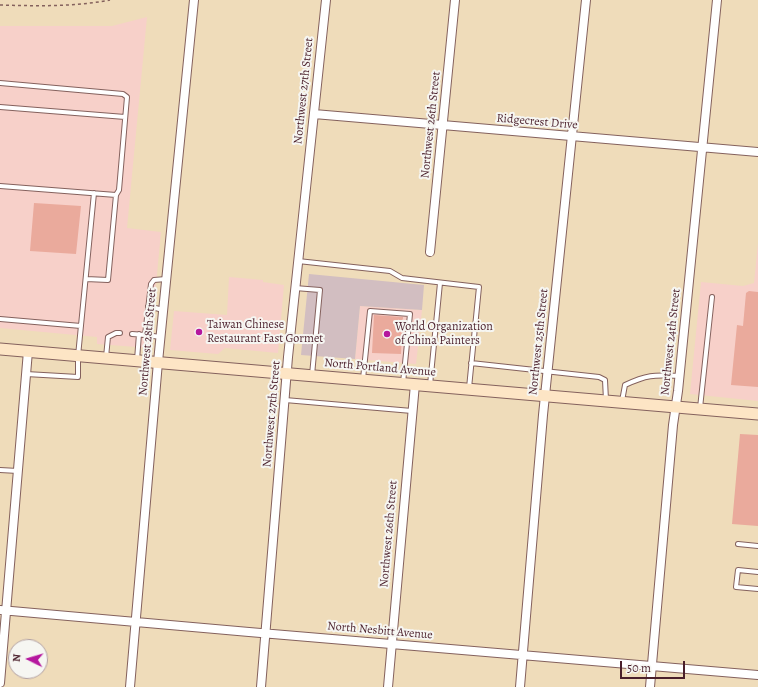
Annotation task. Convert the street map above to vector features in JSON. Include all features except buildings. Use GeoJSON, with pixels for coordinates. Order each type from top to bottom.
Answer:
{"type":"FeatureCollection","features":[{"type":"Feature","properties":{"kind":"main road","name":"North Portland Avenue"},"geometry":{"type":"LineString","coordinates":[[0,349],[758,414]]}},
{"type":"Feature","properties":{"kind":"street","name":"Northwest 28th Street"},"geometry":{"type":"LineString","coordinates":[[130,687],[158,362],[194,0]]}},
{"type":"Feature","properties":{"kind":"street","name":"Northwest 27th Street"},"geometry":{"type":"LineString","coordinates":[[261,687],[295,288],[326,0]]}},
{"type":"Feature","properties":{"kind":"street","name":"Northwest 26th Street"},"geometry":{"type":"LineString","coordinates":[[430,252],[455,0]]}},
{"type":"Feature","properties":{"kind":"street","name":"Northwest 25th Street"},"geometry":{"type":"LineString","coordinates":[[520,687],[548,372],[586,0]]}},
{"type":"Feature","properties":{"kind":"street","name":"Northwest 24th Street"},"geometry":{"type":"LineString","coordinates":[[650,687],[673,425],[680,376],[717,0]]}},
{"type":"Feature","properties":{"kind":"street","name":"Ridgecrest Drive"},"geometry":{"type":"LineString","coordinates":[[314,114],[758,152]]}},
{"type":"Feature","properties":{"kind":"street"},"geometry":{"type":"LineString","coordinates":[[0,683],[3,611],[18,471],[28,351]]}},
{"type":"Feature","properties":{"kind":"street","name":"Northwest 26th Street"},"geometry":{"type":"LineString","coordinates":[[388,687],[415,384]]}},
{"type":"Feature","properties":{"kind":"street","name":"North Nesbitt Avenue"},"geometry":{"type":"LineString","coordinates":[[3,611],[758,675]]}},
{"type":"Feature","properties":{"kind":"lane"},"geometry":{"type":"LineString","coordinates":[[0,83],[122,94],[127,97],[119,190],[116,195],[108,280],[86,278]]}},
{"type":"Feature","properties":{"kind":"lane"},"geometry":{"type":"LineString","coordinates":[[0,107],[125,117]]}},
{"type":"Feature","properties":{"kind":"lane"},"geometry":{"type":"LineString","coordinates":[[0,186],[116,195]]}},
{"type":"Feature","properties":{"kind":"lane"},"geometry":{"type":"LineString","coordinates":[[26,374],[78,377],[78,356],[94,193]]}},
{"type":"Feature","properties":{"kind":"lane"},"geometry":{"type":"LineString","coordinates":[[298,261],[390,271],[402,278],[479,287],[469,389]]}},
{"type":"Feature","properties":{"kind":"lane"},"geometry":{"type":"LineString","coordinates":[[145,335],[151,284],[154,280],[166,279]]}},
{"type":"Feature","properties":{"kind":"lane"},"geometry":{"type":"LineString","coordinates":[[430,385],[440,283]]}},
{"type":"Feature","properties":{"kind":"lane"},"geometry":{"type":"LineString","coordinates":[[295,288],[320,290],[312,375]]}},
{"type":"Feature","properties":{"kind":"lane"},"geometry":{"type":"LineString","coordinates":[[700,409],[712,297]]}},
{"type":"Feature","properties":{"kind":"lane"},"geometry":{"type":"LineString","coordinates":[[148,306],[164,310]]}},
{"type":"Feature","properties":{"kind":"lane"},"geometry":{"type":"LineString","coordinates":[[363,380],[370,311],[410,314],[403,383]]}},
{"type":"Feature","properties":{"kind":"lane"},"geometry":{"type":"LineString","coordinates":[[0,319],[81,326]]}},
{"type":"Feature","properties":{"kind":"lane"},"geometry":{"type":"LineString","coordinates":[[106,358],[108,337],[116,332],[120,333]]}},
{"type":"Feature","properties":{"kind":"lane"},"geometry":{"type":"LineString","coordinates":[[132,334],[161,337]]}},
{"type":"Feature","properties":{"kind":"lane"},"geometry":{"type":"LineString","coordinates":[[137,360],[139,334]]}},
{"type":"Feature","properties":{"kind":"lane"},"geometry":{"type":"LineString","coordinates":[[472,364],[599,377],[605,380],[606,401]]}},
{"type":"Feature","properties":{"kind":"lane"},"geometry":{"type":"LineString","coordinates":[[622,402],[625,385],[638,379],[652,375],[680,376]]}},
{"type":"Feature","properties":{"kind":"lane"},"geometry":{"type":"LineString","coordinates":[[285,400],[412,411]]}},
{"type":"Feature","properties":{"kind":"lane"},"geometry":{"type":"LineString","coordinates":[[0,470],[18,471]]}},
{"type":"Feature","properties":{"kind":"lane"},"geometry":{"type":"LineString","coordinates":[[738,544],[758,546]]}},
{"type":"Feature","properties":{"kind":"lane"},"geometry":{"type":"LineString","coordinates":[[758,572],[738,570],[736,587],[758,589]]}},
{"type":"Feature","properties":{"kind":"path"},"geometry":{"type":"LineString","coordinates":[[0,5],[76,5],[110,0]]}},
{"type":"Feature","properties":{"kind":"shaded area"},"geometry":{"type":"Polygon","coordinates":[[[147,17],[127,228],[161,232],[150,348],[97,344],[97,337],[0,328],[0,26],[112,26],[147,17]]]}},
{"type":"Feature","properties":{"kind":"shaded area"},"geometry":{"type":"Polygon","coordinates":[[[758,243],[758,401],[690,394],[701,282],[743,286],[754,283],[758,243]]]}},
{"type":"Feature","properties":{"kind":"shaded area"},"geometry":{"type":"Polygon","coordinates":[[[309,274],[424,285],[422,310],[360,306],[355,359],[301,355],[309,274]]]}},
{"type":"Feature","properties":{"kind":"shaded area"},"geometry":{"type":"Polygon","coordinates":[[[229,277],[263,280],[263,282],[284,285],[278,353],[225,348],[218,354],[170,350],[174,311],[227,315],[229,277]]]}},
{"type":"Feature","properties":{"kind":"shaded area"},"geometry":{"type":"Polygon","coordinates":[[[360,306],[422,310],[416,364],[355,359],[360,306]]]}},
{"type":"Feature","properties":{"kind":"place","name":"Taiwan Chinese Restaurant Fast Gormet"},"geometry":{"type":"Point","coordinates":[199,332]}},
{"type":"Feature","properties":{"kind":"place","name":"World Organization of China Painters"},"geometry":{"type":"Point","coordinates":[387,334]}}]}
